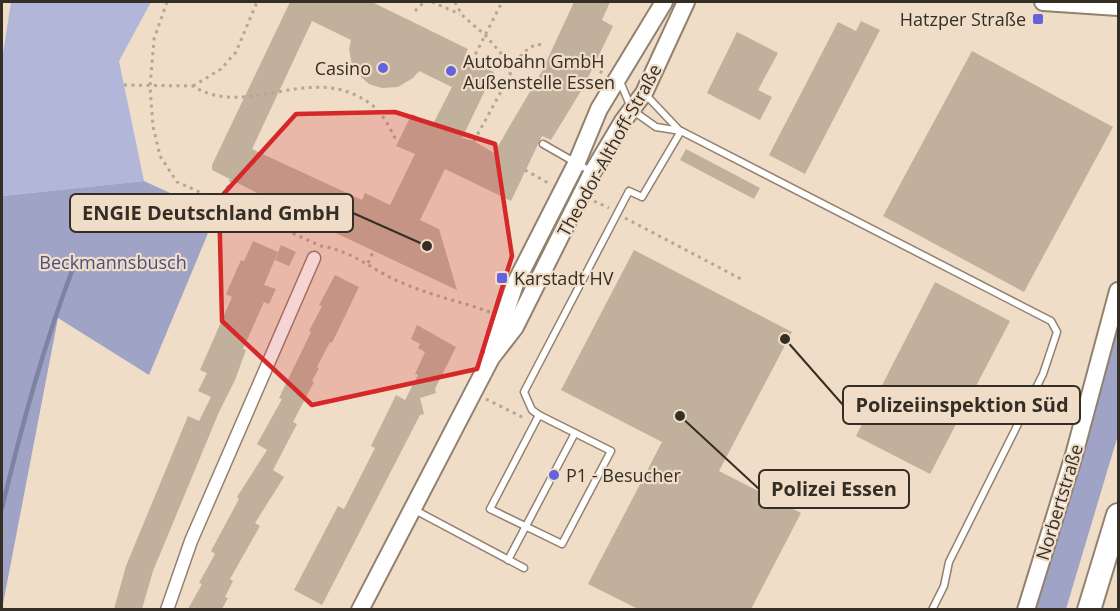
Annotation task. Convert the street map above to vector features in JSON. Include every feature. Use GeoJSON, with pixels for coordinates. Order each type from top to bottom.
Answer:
{"type":"FeatureCollection","features":[{"type":"Feature","properties":{"kind":"highway"},"geometry":{"type":"LineString","coordinates":[[1089,609],[1119,515]]}},
{"type":"Feature","properties":{"kind":"street","name":"Theodor-Althoff-Straße"},"geometry":{"type":"LineString","coordinates":[[491,358],[515,284],[577,162],[599,109],[664,2]]}},
{"type":"Feature","properties":{"kind":"street","name":"Theodor-Althoff-Straße"},"geometry":{"type":"LineString","coordinates":[[360,609],[491,358],[515,327],[592,173],[623,121],[644,93],[686,2]]}},
{"type":"Feature","properties":{"kind":"street"},"geometry":{"type":"LineString","coordinates":[[671,32],[699,2]]}},
{"type":"Feature","properties":{"kind":"street"},"geometry":{"type":"LineString","coordinates":[[1043,2],[1119,7]]}},
{"type":"Feature","properties":{"kind":"street"},"geometry":{"type":"LineString","coordinates":[[167,609],[192,541],[314,258]]}},
{"type":"Feature","properties":{"kind":"street","name":"Norbertstraße"},"geometry":{"type":"LineString","coordinates":[[1026,609],[1074,455],[1119,291]]}},
{"type":"Feature","properties":{"kind":"lane"},"geometry":{"type":"LineString","coordinates":[[619,77],[632,110],[656,127],[681,131],[1051,321],[1057,332],[1043,374],[949,562],[944,586],[932,609]]}},
{"type":"Feature","properties":{"kind":"lane"},"geometry":{"type":"LineString","coordinates":[[644,93],[681,131]]}},
{"type":"Feature","properties":{"kind":"lane"},"geometry":{"type":"LineString","coordinates":[[539,415],[490,509],[562,544],[611,451],[539,415],[532,410],[524,392],[629,191],[642,197],[681,131]]}},
{"type":"Feature","properties":{"kind":"lane"},"geometry":{"type":"LineString","coordinates":[[543,144],[577,162],[592,173]]}},
{"type":"Feature","properties":{"kind":"lane"},"geometry":{"type":"LineString","coordinates":[[508,560],[575,434]]}},
{"type":"Feature","properties":{"kind":"lane"},"geometry":{"type":"LineString","coordinates":[[412,509],[524,568]]}},
{"type":"Feature","properties":{"kind":"path"},"geometry":{"type":"LineString","coordinates":[[167,2],[154,39],[150,87],[153,126],[160,156],[177,182],[321,246],[338,249],[402,283],[503,318]]}},
{"type":"Feature","properties":{"kind":"path"},"geometry":{"type":"LineString","coordinates":[[124,85],[193,86],[221,69],[236,52],[257,2]]}},
{"type":"Feature","properties":{"kind":"path"},"geometry":{"type":"LineString","coordinates":[[415,11],[424,2]]}},
{"type":"Feature","properties":{"kind":"path"},"geometry":{"type":"LineString","coordinates":[[432,2],[462,15]]}},
{"type":"Feature","properties":{"kind":"path"},"geometry":{"type":"LineString","coordinates":[[454,2],[462,15],[511,65]]}},
{"type":"Feature","properties":{"kind":"path"},"geometry":{"type":"LineString","coordinates":[[472,62],[502,2]]}},
{"type":"Feature","properties":{"kind":"path"},"geometry":{"type":"LineString","coordinates":[[474,141],[510,75],[511,65],[529,48],[537,44],[545,46]]}},
{"type":"Feature","properties":{"kind":"path"},"geometry":{"type":"LineString","coordinates":[[193,86],[202,92],[216,96],[242,97],[317,86],[344,90],[373,106],[387,122],[396,140]]}},
{"type":"Feature","properties":{"kind":"path"},"geometry":{"type":"LineString","coordinates":[[525,170],[562,191]]}},
{"type":"Feature","properties":{"kind":"path"},"geometry":{"type":"LineString","coordinates":[[221,202],[231,180]]}},
{"type":"Feature","properties":{"kind":"path"},"geometry":{"type":"LineString","coordinates":[[599,203],[631,223],[741,279]]}},
{"type":"Feature","properties":{"kind":"path"},"geometry":{"type":"LineString","coordinates":[[368,263],[374,250]]}},
{"type":"Feature","properties":{"kind":"path"},"geometry":{"type":"LineString","coordinates":[[498,404],[535,425]]}},
{"type":"Feature","properties":{"kind":"highlighted area"},"geometry":{"type":"Polygon","coordinates":[[[395,112],[495,144],[512,256],[477,369],[312,405],[222,321],[219,199],[296,114],[395,112]]]}},
{"type":"Feature","properties":{"kind":"shaded area"},"geometry":{"type":"Polygon","coordinates":[[[11,2],[151,2],[119,61],[144,181],[2,196],[2,60],[11,2]]]}},
{"type":"Feature","properties":{"kind":"green space","name":"Beckmannsbusch"},"geometry":{"type":"Polygon","coordinates":[[[144,181],[216,214],[149,375],[58,318],[2,609],[2,196],[144,181]]]}},
{"type":"Feature","properties":{"kind":"green space"},"geometry":{"type":"Polygon","coordinates":[[[1118,323],[1118,435],[1066,609],[1035,610],[1077,476],[1118,323]]]}},
{"type":"Feature","properties":{"kind":"building"},"geometry":{"type":"Polygon","coordinates":[[[290,2],[372,2],[468,49],[464,58],[494,72],[462,138],[474,141],[494,153],[542,71],[574,2],[610,2],[602,20],[613,26],[584,86],[551,140],[542,136],[511,201],[445,169],[420,220],[439,229],[457,290],[340,235],[212,170],[212,165],[290,2]],[[312,21],[252,149],[362,200],[365,193],[390,205],[415,154],[396,146],[412,114],[433,124],[452,87],[419,71],[413,78],[398,87],[382,88],[369,84],[352,65],[349,49],[351,40],[312,21]]]}},
{"type":"Feature","properties":{"kind":"building"},"geometry":{"type":"Polygon","coordinates":[[[861,21],[880,30],[805,174],[769,155],[838,22],[856,31],[861,21]]]}},
{"type":"Feature","properties":{"kind":"building"},"geometry":{"type":"Polygon","coordinates":[[[737,32],[778,53],[758,90],[772,97],[760,120],[707,93],[737,32]]]}},
{"type":"Feature","properties":{"kind":"building"},"geometry":{"type":"Polygon","coordinates":[[[972,51],[1113,127],[1024,292],[883,216],[972,51]]]}},
{"type":"Feature","properties":{"kind":"building"},"geometry":{"type":"Polygon","coordinates":[[[686,149],[760,188],[754,199],[680,160],[686,149]]]}},
{"type":"Feature","properties":{"kind":"building"},"geometry":{"type":"Polygon","coordinates":[[[253,241],[278,252],[264,285],[276,289],[269,304],[264,302],[243,349],[246,350],[235,380],[219,412],[153,571],[142,609],[114,609],[126,566],[188,416],[199,421],[211,397],[198,391],[207,373],[200,370],[232,297],[226,294],[241,260],[244,261],[253,241]]]}},
{"type":"Feature","properties":{"kind":"building"},"geometry":{"type":"Polygon","coordinates":[[[281,245],[296,252],[289,266],[275,260],[281,245]]]}},
{"type":"Feature","properties":{"kind":"building"},"geometry":{"type":"Polygon","coordinates":[[[634,250],[792,332],[719,471],[801,513],[751,609],[638,609],[588,584],[662,442],[561,390],[634,250]]]}},
{"type":"Feature","properties":{"kind":"building"},"geometry":{"type":"Polygon","coordinates":[[[335,275],[359,287],[332,343],[330,342],[317,367],[319,368],[312,381],[314,382],[293,422],[297,424],[273,470],[284,477],[255,523],[260,526],[230,579],[233,581],[222,609],[188,609],[202,584],[199,583],[215,554],[211,551],[239,499],[237,497],[267,450],[257,444],[282,399],[279,398],[311,332],[309,331],[322,306],[319,305],[335,275]]]}},
{"type":"Feature","properties":{"kind":"building"},"geometry":{"type":"Polygon","coordinates":[[[935,282],[1010,321],[930,474],[856,436],[935,282]]]}},
{"type":"Feature","properties":{"kind":"building"},"geometry":{"type":"Polygon","coordinates":[[[417,325],[456,347],[435,389],[436,393],[420,398],[424,414],[420,415],[322,605],[294,590],[338,506],[344,509],[375,448],[371,446],[396,395],[405,400],[418,375],[415,374],[425,352],[418,348],[420,344],[411,339],[417,325]]]}},
{"type":"Feature","properties":{"kind":"waterway"},"geometry":{"type":"LineString","coordinates":[[2,508],[34,384],[75,263]]}},
{"type":"Feature","properties":{"kind":"place","name":"Hatzper Straße"},"geometry":{"type":"Point","coordinates":[1038,19]}},
{"type":"Feature","properties":{"kind":"place","name":"Casino"},"geometry":{"type":"Point","coordinates":[383,68]}},
{"type":"Feature","properties":{"kind":"place","name":"Autobahn GmbH Außenstelle Essen"},"geometry":{"type":"Point","coordinates":[451,71]}},
{"type":"Feature","properties":{"kind":"place","name":"ENGIE Deutschland GmbH"},"geometry":{"type":"Point","coordinates":[427,246]}},
{"type":"Feature","properties":{"kind":"place","name":"Karstadt HV"},"geometry":{"type":"Point","coordinates":[502,278]}},
{"type":"Feature","properties":{"kind":"place","name":"Polizeiinspektion Süd"},"geometry":{"type":"Point","coordinates":[785,339]}},
{"type":"Feature","properties":{"kind":"place","name":"Polizei Essen"},"geometry":{"type":"Point","coordinates":[680,416]}},
{"type":"Feature","properties":{"kind":"place","name":"P1 - Besucher"},"geometry":{"type":"Point","coordinates":[554,475]}}]}
